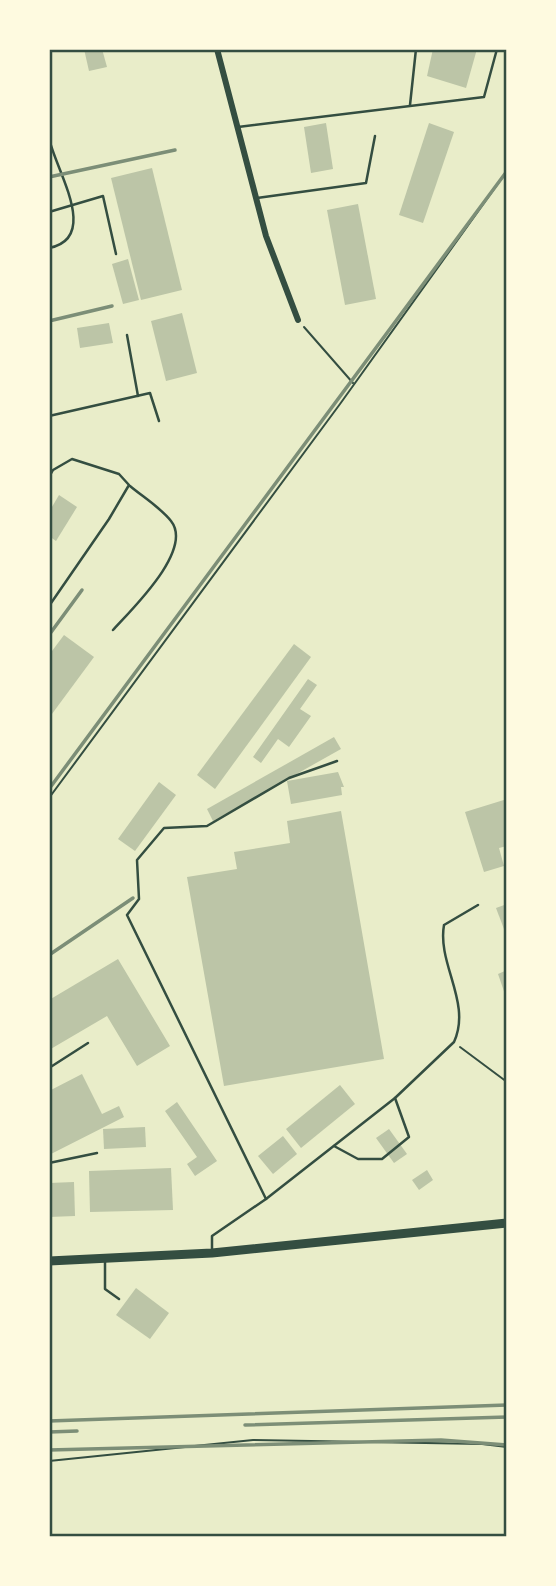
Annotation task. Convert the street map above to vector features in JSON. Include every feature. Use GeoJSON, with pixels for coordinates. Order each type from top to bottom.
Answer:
{"type":"FeatureCollection","features":[{"type":"Feature","properties":{"kind":"main road"},"geometry":{"type":"LineString","coordinates":[[49,1261],[212,1253],[507,1223]]}},
{"type":"Feature","properties":{"kind":"street"},"geometry":{"type":"LineString","coordinates":[[217,49],[266,236],[298,320]]}},
{"type":"Feature","properties":{"kind":"lane"},"geometry":{"type":"LineString","coordinates":[[410,106],[416,49]]}},
{"type":"Feature","properties":{"kind":"lane"},"geometry":{"type":"LineString","coordinates":[[237,127],[484,97],[497,49]]}},
{"type":"Feature","properties":{"kind":"lane"},"geometry":{"type":"LineString","coordinates":[[256,198],[366,183],[375,136]]}},
{"type":"Feature","properties":{"kind":"lane"},"geometry":{"type":"LineString","coordinates":[[49,138],[75,217],[73,231],[61,246],[49,248]]}},
{"type":"Feature","properties":{"kind":"lane"},"geometry":{"type":"LineString","coordinates":[[49,212],[103,196],[116,254]]}},
{"type":"Feature","properties":{"kind":"lane"},"geometry":{"type":"LineString","coordinates":[[127,335],[138,396]]}},
{"type":"Feature","properties":{"kind":"lane"},"geometry":{"type":"LineString","coordinates":[[49,416],[150,393],[159,421]]}},
{"type":"Feature","properties":{"kind":"lane"},"geometry":{"type":"LineString","coordinates":[[49,477],[53,470],[72,459],[119,474],[173,523],[176,537],[166,567],[113,630]]}},
{"type":"Feature","properties":{"kind":"lane"},"geometry":{"type":"LineString","coordinates":[[49,606],[129,485]]}},
{"type":"Feature","properties":{"kind":"lane"},"geometry":{"type":"LineString","coordinates":[[266,1199],[127,915],[139,899],[137,860],[164,828],[207,826],[289,778],[337,761]]}},
{"type":"Feature","properties":{"kind":"lane"},"geometry":{"type":"LineString","coordinates":[[212,1253],[212,1236],[266,1199],[395,1098],[454,1042],[459,1032],[457,990],[442,940],[444,925],[478,905]]}},
{"type":"Feature","properties":{"kind":"lane"},"geometry":{"type":"LineString","coordinates":[[49,1069],[88,1043]]}},
{"type":"Feature","properties":{"kind":"lane"},"geometry":{"type":"LineString","coordinates":[[334,1146],[358,1159],[382,1159],[409,1137],[395,1098]]}},
{"type":"Feature","properties":{"kind":"lane"},"geometry":{"type":"LineString","coordinates":[[49,1163],[97,1153]]}},
{"type":"Feature","properties":{"kind":"lane"},"geometry":{"type":"LineString","coordinates":[[105,1258],[106,1289],[119,1299]]}},
{"type":"Feature","properties":{"kind":"path"},"geometry":{"type":"LineString","coordinates":[[49,797],[354,384],[507,171]]}},
{"type":"Feature","properties":{"kind":"path"},"geometry":{"type":"LineString","coordinates":[[298,320],[354,384]]}},
{"type":"Feature","properties":{"kind":"path"},"geometry":{"type":"LineString","coordinates":[[454,1042],[507,1082]]}},
{"type":"Feature","properties":{"kind":"path"},"geometry":{"type":"LineString","coordinates":[[49,1461],[253,1440],[482,1444],[507,1447]]}},
{"type":"Feature","properties":{"kind":"building"},"geometry":{"type":"Polygon","coordinates":[[[84,49],[102,49],[107,67],[89,71],[84,49]]]}},
{"type":"Feature","properties":{"kind":"building"},"geometry":{"type":"Polygon","coordinates":[[[433,49],[477,49],[466,88],[427,76],[433,49]]]}},
{"type":"Feature","properties":{"kind":"building"},"geometry":{"type":"Polygon","coordinates":[[[326,123],[333,169],[311,173],[304,127],[326,123]]]}},
{"type":"Feature","properties":{"kind":"building"},"geometry":{"type":"Polygon","coordinates":[[[429,123],[454,132],[423,223],[399,215],[429,123]]]}},
{"type":"Feature","properties":{"kind":"building"},"geometry":{"type":"Polygon","coordinates":[[[152,168],[182,290],[141,300],[111,178],[152,168]]]}},
{"type":"Feature","properties":{"kind":"building"},"geometry":{"type":"Polygon","coordinates":[[[358,204],[376,299],[345,305],[327,210],[358,204]]]}},
{"type":"Feature","properties":{"kind":"building"},"geometry":{"type":"Polygon","coordinates":[[[128,259],[139,300],[123,304],[112,264],[128,259]]]}},
{"type":"Feature","properties":{"kind":"building"},"geometry":{"type":"Polygon","coordinates":[[[182,313],[197,373],[166,381],[151,321],[182,313]]]}},
{"type":"Feature","properties":{"kind":"building"},"geometry":{"type":"Polygon","coordinates":[[[109,323],[113,343],[80,348],[77,328],[109,323]]]}},
{"type":"Feature","properties":{"kind":"building"},"geometry":{"type":"Polygon","coordinates":[[[59,495],[77,507],[56,541],[49,536],[49,512],[59,495]]]}},
{"type":"Feature","properties":{"kind":"building"},"geometry":{"type":"Polygon","coordinates":[[[64,635],[94,657],[49,718],[49,655],[64,635]]]}},
{"type":"Feature","properties":{"kind":"building"},"geometry":{"type":"Polygon","coordinates":[[[294,644],[311,657],[215,789],[197,775],[294,644]]]}},
{"type":"Feature","properties":{"kind":"building"},"geometry":{"type":"Polygon","coordinates":[[[308,679],[317,685],[300,709],[311,716],[289,747],[278,739],[261,763],[253,757],[308,679]]]}},
{"type":"Feature","properties":{"kind":"building"},"geometry":{"type":"Polygon","coordinates":[[[334,737],[341,749],[213,821],[207,809],[334,737]]]}},
{"type":"Feature","properties":{"kind":"building"},"geometry":{"type":"Polygon","coordinates":[[[338,772],[344,787],[341,787],[342,795],[291,804],[287,781],[338,772]]]}},
{"type":"Feature","properties":{"kind":"building"},"geometry":{"type":"Polygon","coordinates":[[[159,782],[176,795],[135,851],[118,839],[159,782]]]}},
{"type":"Feature","properties":{"kind":"building"},"geometry":{"type":"Polygon","coordinates":[[[507,799],[507,846],[499,848],[504,866],[484,872],[465,812],[507,799]]]}},
{"type":"Feature","properties":{"kind":"building"},"geometry":{"type":"Polygon","coordinates":[[[341,811],[384,1059],[224,1086],[187,877],[237,869],[234,852],[290,843],[287,821],[341,811]]]}},
{"type":"Feature","properties":{"kind":"building"},"geometry":{"type":"Polygon","coordinates":[[[507,904],[507,937],[496,908],[507,904]]]}},
{"type":"Feature","properties":{"kind":"building"},"geometry":{"type":"Polygon","coordinates":[[[118,959],[170,1046],[137,1066],[107,1016],[49,1050],[49,1000],[118,959]]]}},
{"type":"Feature","properties":{"kind":"building"},"geometry":{"type":"Polygon","coordinates":[[[507,970],[507,1000],[498,974],[507,970]]]}},
{"type":"Feature","properties":{"kind":"building"},"geometry":{"type":"Polygon","coordinates":[[[82,1074],[102,1114],[119,1106],[124,1117],[49,1155],[49,1091],[82,1074]]]}},
{"type":"Feature","properties":{"kind":"building"},"geometry":{"type":"Polygon","coordinates":[[[340,1085],[355,1104],[301,1148],[286,1129],[340,1085]]]}},
{"type":"Feature","properties":{"kind":"building"},"geometry":{"type":"Polygon","coordinates":[[[177,1102],[217,1161],[195,1176],[187,1164],[197,1157],[165,1111],[177,1102]]]}},
{"type":"Feature","properties":{"kind":"building"},"geometry":{"type":"Polygon","coordinates":[[[145,1127],[146,1147],[104,1149],[103,1129],[145,1127]]]}},
{"type":"Feature","properties":{"kind":"building"},"geometry":{"type":"Polygon","coordinates":[[[389,1129],[407,1154],[394,1163],[376,1138],[389,1129]]]}},
{"type":"Feature","properties":{"kind":"building"},"geometry":{"type":"Polygon","coordinates":[[[283,1136],[297,1154],[273,1174],[258,1156],[283,1136]]]}},
{"type":"Feature","properties":{"kind":"building"},"geometry":{"type":"Polygon","coordinates":[[[171,1168],[173,1210],[90,1212],[89,1171],[171,1168]]]}},
{"type":"Feature","properties":{"kind":"building"},"geometry":{"type":"Polygon","coordinates":[[[427,1170],[433,1180],[419,1190],[412,1180],[427,1170]]]}},
{"type":"Feature","properties":{"kind":"building"},"geometry":{"type":"Polygon","coordinates":[[[74,1182],[75,1216],[49,1217],[49,1183],[74,1182]]]}},
{"type":"Feature","properties":{"kind":"building"},"geometry":{"type":"Polygon","coordinates":[[[136,1288],[169,1313],[150,1339],[116,1315],[136,1288]]]}},
{"type":"Feature","properties":{"kind":"railway"},"geometry":{"type":"LineString","coordinates":[[49,177],[175,150]]}},
{"type":"Feature","properties":{"kind":"railway"},"geometry":{"type":"LineString","coordinates":[[49,789],[507,171]]}},
{"type":"Feature","properties":{"kind":"railway"},"geometry":{"type":"LineString","coordinates":[[49,321],[112,306]]}},
{"type":"Feature","properties":{"kind":"railway"},"geometry":{"type":"LineString","coordinates":[[49,635],[82,590]]}},
{"type":"Feature","properties":{"kind":"railway"},"geometry":{"type":"LineString","coordinates":[[49,955],[133,898]]}},
{"type":"Feature","properties":{"kind":"railway"},"geometry":{"type":"LineString","coordinates":[[49,1421],[507,1405]]}},
{"type":"Feature","properties":{"kind":"railway"},"geometry":{"type":"LineString","coordinates":[[245,1425],[507,1417]]}},
{"type":"Feature","properties":{"kind":"railway"},"geometry":{"type":"LineString","coordinates":[[49,1432],[77,1431]]}},
{"type":"Feature","properties":{"kind":"railway"},"geometry":{"type":"LineString","coordinates":[[49,1450],[441,1440],[507,1445]]}}]}
